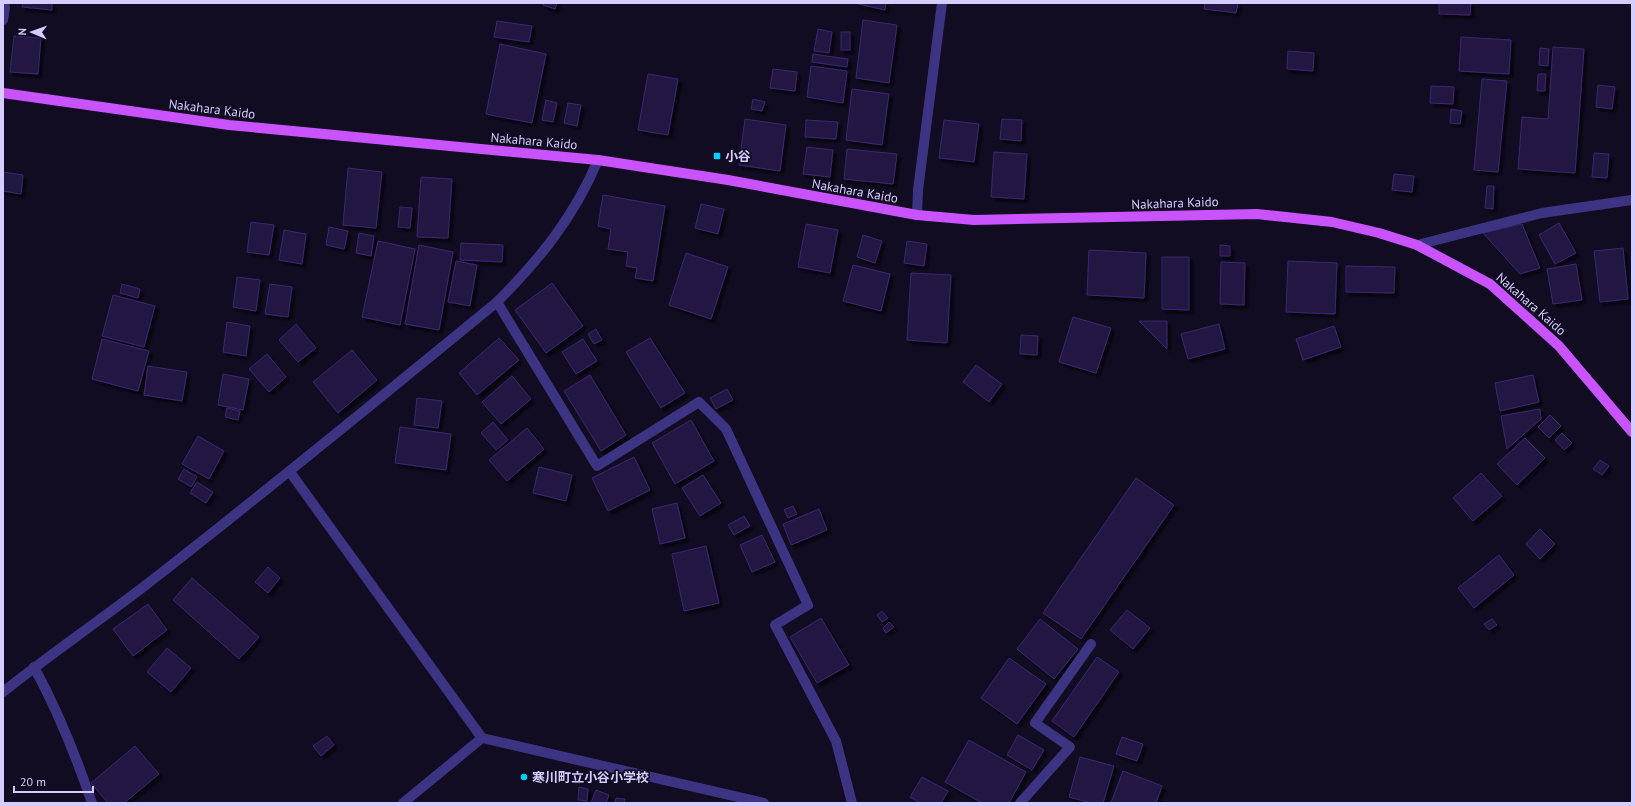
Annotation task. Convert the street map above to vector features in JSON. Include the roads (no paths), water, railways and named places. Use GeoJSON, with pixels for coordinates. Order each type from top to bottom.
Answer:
{"type":"FeatureCollection","features":[{"type":"Feature","properties":{"kind":"main road","name":"Nakahara Kaido"},"geometry":{"type":"LineString","coordinates":[[3,92],[229,125],[598,160],[728,180],[917,215],[974,220],[1257,214],[1332,222],[1379,233],[1417,245],[1490,284],[1559,346],[1632,432]]}},
{"type":"Feature","properties":{"kind":"street"},"geometry":{"type":"LineString","coordinates":[[917,215],[918,190],[942,3]]}},
{"type":"Feature","properties":{"kind":"street"},"geometry":{"type":"LineString","coordinates":[[3,7],[5,7],[3,20]]}},
{"type":"Feature","properties":{"kind":"street"},"geometry":{"type":"LineString","coordinates":[[3,692],[34,667],[141,589],[290,472],[497,302],[525,274],[555,237],[577,205],[598,160]]}},
{"type":"Feature","properties":{"kind":"street"},"geometry":{"type":"LineString","coordinates":[[1417,245],[1542,213],[1632,200]]}},
{"type":"Feature","properties":{"kind":"street"},"geometry":{"type":"LineString","coordinates":[[497,302],[597,466],[699,402],[726,429],[808,606],[775,625],[836,741],[852,803]]}},
{"type":"Feature","properties":{"kind":"street"},"geometry":{"type":"LineString","coordinates":[[290,472],[482,738],[764,803]]}},
{"type":"Feature","properties":{"kind":"street"},"geometry":{"type":"LineString","coordinates":[[1020,803],[1070,747],[1035,723],[1091,644]]}},
{"type":"Feature","properties":{"kind":"street"},"geometry":{"type":"LineString","coordinates":[[34,667],[60,718],[79,765],[92,803]]}},
{"type":"Feature","properties":{"kind":"street"},"geometry":{"type":"LineString","coordinates":[[403,803],[482,738]]}},
{"type":"Feature","properties":{"kind":"place","name":"小谷"},"geometry":{"type":"Point","coordinates":[717,156]}},
{"type":"Feature","properties":{"kind":"place","name":"寒川町立小谷小学校"},"geometry":{"type":"Point","coordinates":[524,777]}}]}
